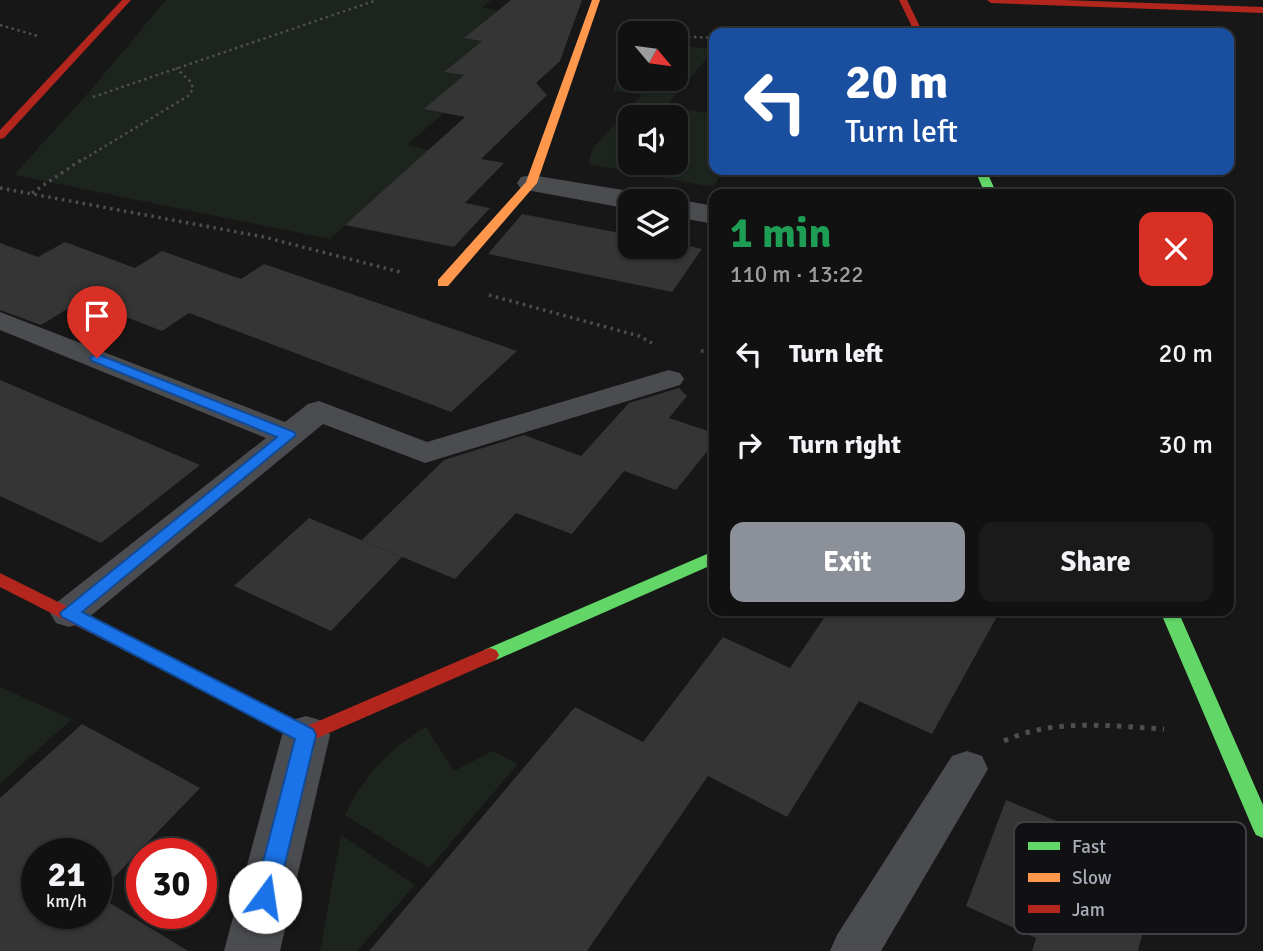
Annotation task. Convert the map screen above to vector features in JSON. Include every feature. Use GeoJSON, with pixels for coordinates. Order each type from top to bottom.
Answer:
{"type":"FeatureCollection","features":[{"type":"Feature","properties":{"kind":"street"},"geometry":{"type":"LineString","coordinates":[[0,135],[127,0]]}},
{"type":"Feature","properties":{"kind":"street"},"geometry":{"type":"LineString","coordinates":[[443,283],[531,183],[596,0]]}},
{"type":"Feature","properties":{"kind":"street"},"geometry":{"type":"LineString","coordinates":[[903,0],[917,28]]}},
{"type":"Feature","properties":{"kind":"street"},"geometry":{"type":"LineString","coordinates":[[991,0],[1263,10]]}},
{"type":"Feature","properties":{"kind":"street"},"geometry":{"type":"LineString","coordinates":[[531,183],[618,198]]}},
{"type":"Feature","properties":{"kind":"street"},"geometry":{"type":"LineString","coordinates":[[688,210],[709,214]]}},
{"type":"Feature","properties":{"kind":"street"},"geometry":{"type":"LineString","coordinates":[[306,735],[709,559]]}},
{"type":"Feature","properties":{"kind":"street"},"geometry":{"type":"LineString","coordinates":[[0,579],[306,735]]}},
{"type":"Feature","properties":{"kind":"street"},"geometry":{"type":"LineString","coordinates":[[1171,616],[1263,829]]}},
{"type":"Feature","properties":{"kind":"street"},"geometry":{"type":"LineString","coordinates":[[252,951],[306,735]]}},
{"type":"Feature","properties":{"kind":"lane"},"geometry":{"type":"LineString","coordinates":[[1,320],[288,435]]}},
{"type":"Feature","properties":{"kind":"lane"},"geometry":{"type":"LineString","coordinates":[[69,613],[319,411],[425,453],[669,379]]}},
{"type":"Feature","properties":{"kind":"lane"},"geometry":{"type":"LineString","coordinates":[[855,951],[967,769]]}},
{"type":"Feature","properties":{"kind":"path"},"geometry":{"type":"LineString","coordinates":[[18,117],[36,116],[377,0]]}},
{"type":"Feature","properties":{"kind":"path"},"geometry":{"type":"LineString","coordinates":[[688,37],[709,38]]}},
{"type":"Feature","properties":{"kind":"path"},"geometry":{"type":"LineString","coordinates":[[31,193],[102,146],[188,96],[193,89],[191,82],[176,68]]}},
{"type":"Feature","properties":{"kind":"path"},"geometry":{"type":"LineString","coordinates":[[0,188],[264,237],[639,336],[658,348]]}},
{"type":"Feature","properties":{"kind":"path"},"geometry":{"type":"LineString","coordinates":[[967,769],[1007,738],[1040,729],[1091,726],[1221,732]]}},
{"type":"Feature","properties":{"kind":"shaded area"},"geometry":{"type":"Polygon","coordinates":[[[166,0],[491,0],[482,8],[498,10],[465,37],[482,41],[445,71],[464,75],[425,109],[444,113],[407,145],[429,150],[330,239],[14,175],[89,92],[166,0]]]}},
{"type":"Feature","properties":{"kind":"shaded area"},"geometry":{"type":"Polygon","coordinates":[[[688,46],[709,49],[709,56],[688,80],[688,46]]]}},
{"type":"Feature","properties":{"kind":"shaded area"},"geometry":{"type":"Polygon","coordinates":[[[618,74],[618,91],[679,91],[667,105],[633,105],[642,95],[613,91],[618,74]]]}},
{"type":"Feature","properties":{"kind":"shaded area"},"geometry":{"type":"Polygon","coordinates":[[[688,110],[706,113],[709,111],[709,175],[721,175],[713,187],[648,175],[688,175],[688,110]]]}},
{"type":"Feature","properties":{"kind":"shaded area"},"geometry":{"type":"Polygon","coordinates":[[[618,121],[618,170],[588,164],[592,149],[618,121]]]}},
{"type":"Feature","properties":{"kind":"shaded area"},"geometry":{"type":"Polygon","coordinates":[[[0,687],[72,719],[0,784],[0,687]]]}},
{"type":"Feature","properties":{"kind":"shaded area"},"geometry":{"type":"Polygon","coordinates":[[[426,727],[454,771],[493,751],[518,764],[429,868],[345,815],[360,788],[378,765],[426,727]]]}},
{"type":"Feature","properties":{"kind":"shaded area"},"geometry":{"type":"Polygon","coordinates":[[[341,835],[415,885],[357,951],[320,951],[341,835]]]}},
{"type":"Feature","properties":{"kind":"building"},"geometry":{"type":"Polygon","coordinates":[[[511,0],[582,0],[560,61],[536,83],[547,95],[481,159],[504,163],[465,203],[490,208],[454,247],[345,225],[465,117],[424,109],[464,75],[444,72],[482,41],[464,38],[511,0]]]}},
{"type":"Feature","properties":{"kind":"building"},"geometry":{"type":"Polygon","coordinates":[[[522,214],[618,233],[618,259],[688,259],[688,246],[702,249],[672,292],[488,254],[522,214]]]}},
{"type":"Feature","properties":{"kind":"building"},"geometry":{"type":"Polygon","coordinates":[[[65,242],[135,268],[162,251],[241,279],[264,264],[517,351],[451,412],[189,313],[162,331],[82,300],[41,325],[0,310],[0,243],[38,257],[65,242]]]}},
{"type":"Feature","properties":{"kind":"building"},"geometry":{"type":"Polygon","coordinates":[[[0,380],[200,465],[101,543],[0,496],[0,380]]]}},
{"type":"Feature","properties":{"kind":"building"},"geometry":{"type":"Polygon","coordinates":[[[679,388],[687,396],[669,418],[709,431],[709,449],[676,490],[624,471],[572,534],[516,513],[455,579],[362,540],[444,460],[524,435],[581,456],[629,403],[679,388]]]}},
{"type":"Feature","properties":{"kind":"building"},"geometry":{"type":"Polygon","coordinates":[[[309,518],[402,557],[331,631],[234,586],[309,518]]]}},
{"type":"Feature","properties":{"kind":"building"},"geometry":{"type":"Polygon","coordinates":[[[826,616],[997,616],[932,734],[859,701],[787,817],[708,776],[587,951],[369,951],[575,707],[643,742],[723,637],[790,668],[826,616]]]}},
{"type":"Feature","properties":{"kind":"building"},"geometry":{"type":"Polygon","coordinates":[[[82,724],[200,788],[152,838],[126,838],[126,865],[112,879],[112,838],[21,838],[21,929],[112,929],[112,904],[126,913],[126,929],[152,929],[188,951],[0,951],[0,798],[82,724]]]}},
{"type":"Feature","properties":{"kind":"building"},"geometry":{"type":"Polygon","coordinates":[[[1006,800],[1059,822],[1014,822],[1014,928],[966,906],[1006,800]]]}},
{"type":"Feature","properties":{"kind":"building"},"geometry":{"type":"Polygon","coordinates":[[[1027,934],[1142,934],[1138,951],[1032,951],[1036,938],[1027,934]]]}},
{"type":"Feature","properties":{"kind":"traffic: fast"},"geometry":{"type":"LineString","coordinates":[[983,175],[989,189]]}},
{"type":"Feature","properties":{"kind":"traffic: fast"},"geometry":{"type":"LineString","coordinates":[[490,655],[709,559]]}},
{"type":"Feature","properties":{"kind":"traffic: fast"},"geometry":{"type":"LineString","coordinates":[[1171,616],[1263,829]]}},
{"type":"Feature","properties":{"kind":"traffic: slow"},"geometry":{"type":"LineString","coordinates":[[443,283],[531,183],[596,0]]}},
{"type":"Feature","properties":{"kind":"traffic: jam"},"geometry":{"type":"LineString","coordinates":[[0,136],[127,0]]}},
{"type":"Feature","properties":{"kind":"traffic: jam"},"geometry":{"type":"LineString","coordinates":[[903,0],[917,28]]}},
{"type":"Feature","properties":{"kind":"traffic: jam"},"geometry":{"type":"LineString","coordinates":[[991,0],[1263,10]]}},
{"type":"Feature","properties":{"kind":"traffic: jam"},"geometry":{"type":"LineString","coordinates":[[0,579],[306,735],[490,655]]}},
{"type":"Feature","properties":{"kind":"route"},"geometry":{"type":"LineString","coordinates":[[97,358],[288,435],[69,613],[306,735],[265,897]]}}]}
